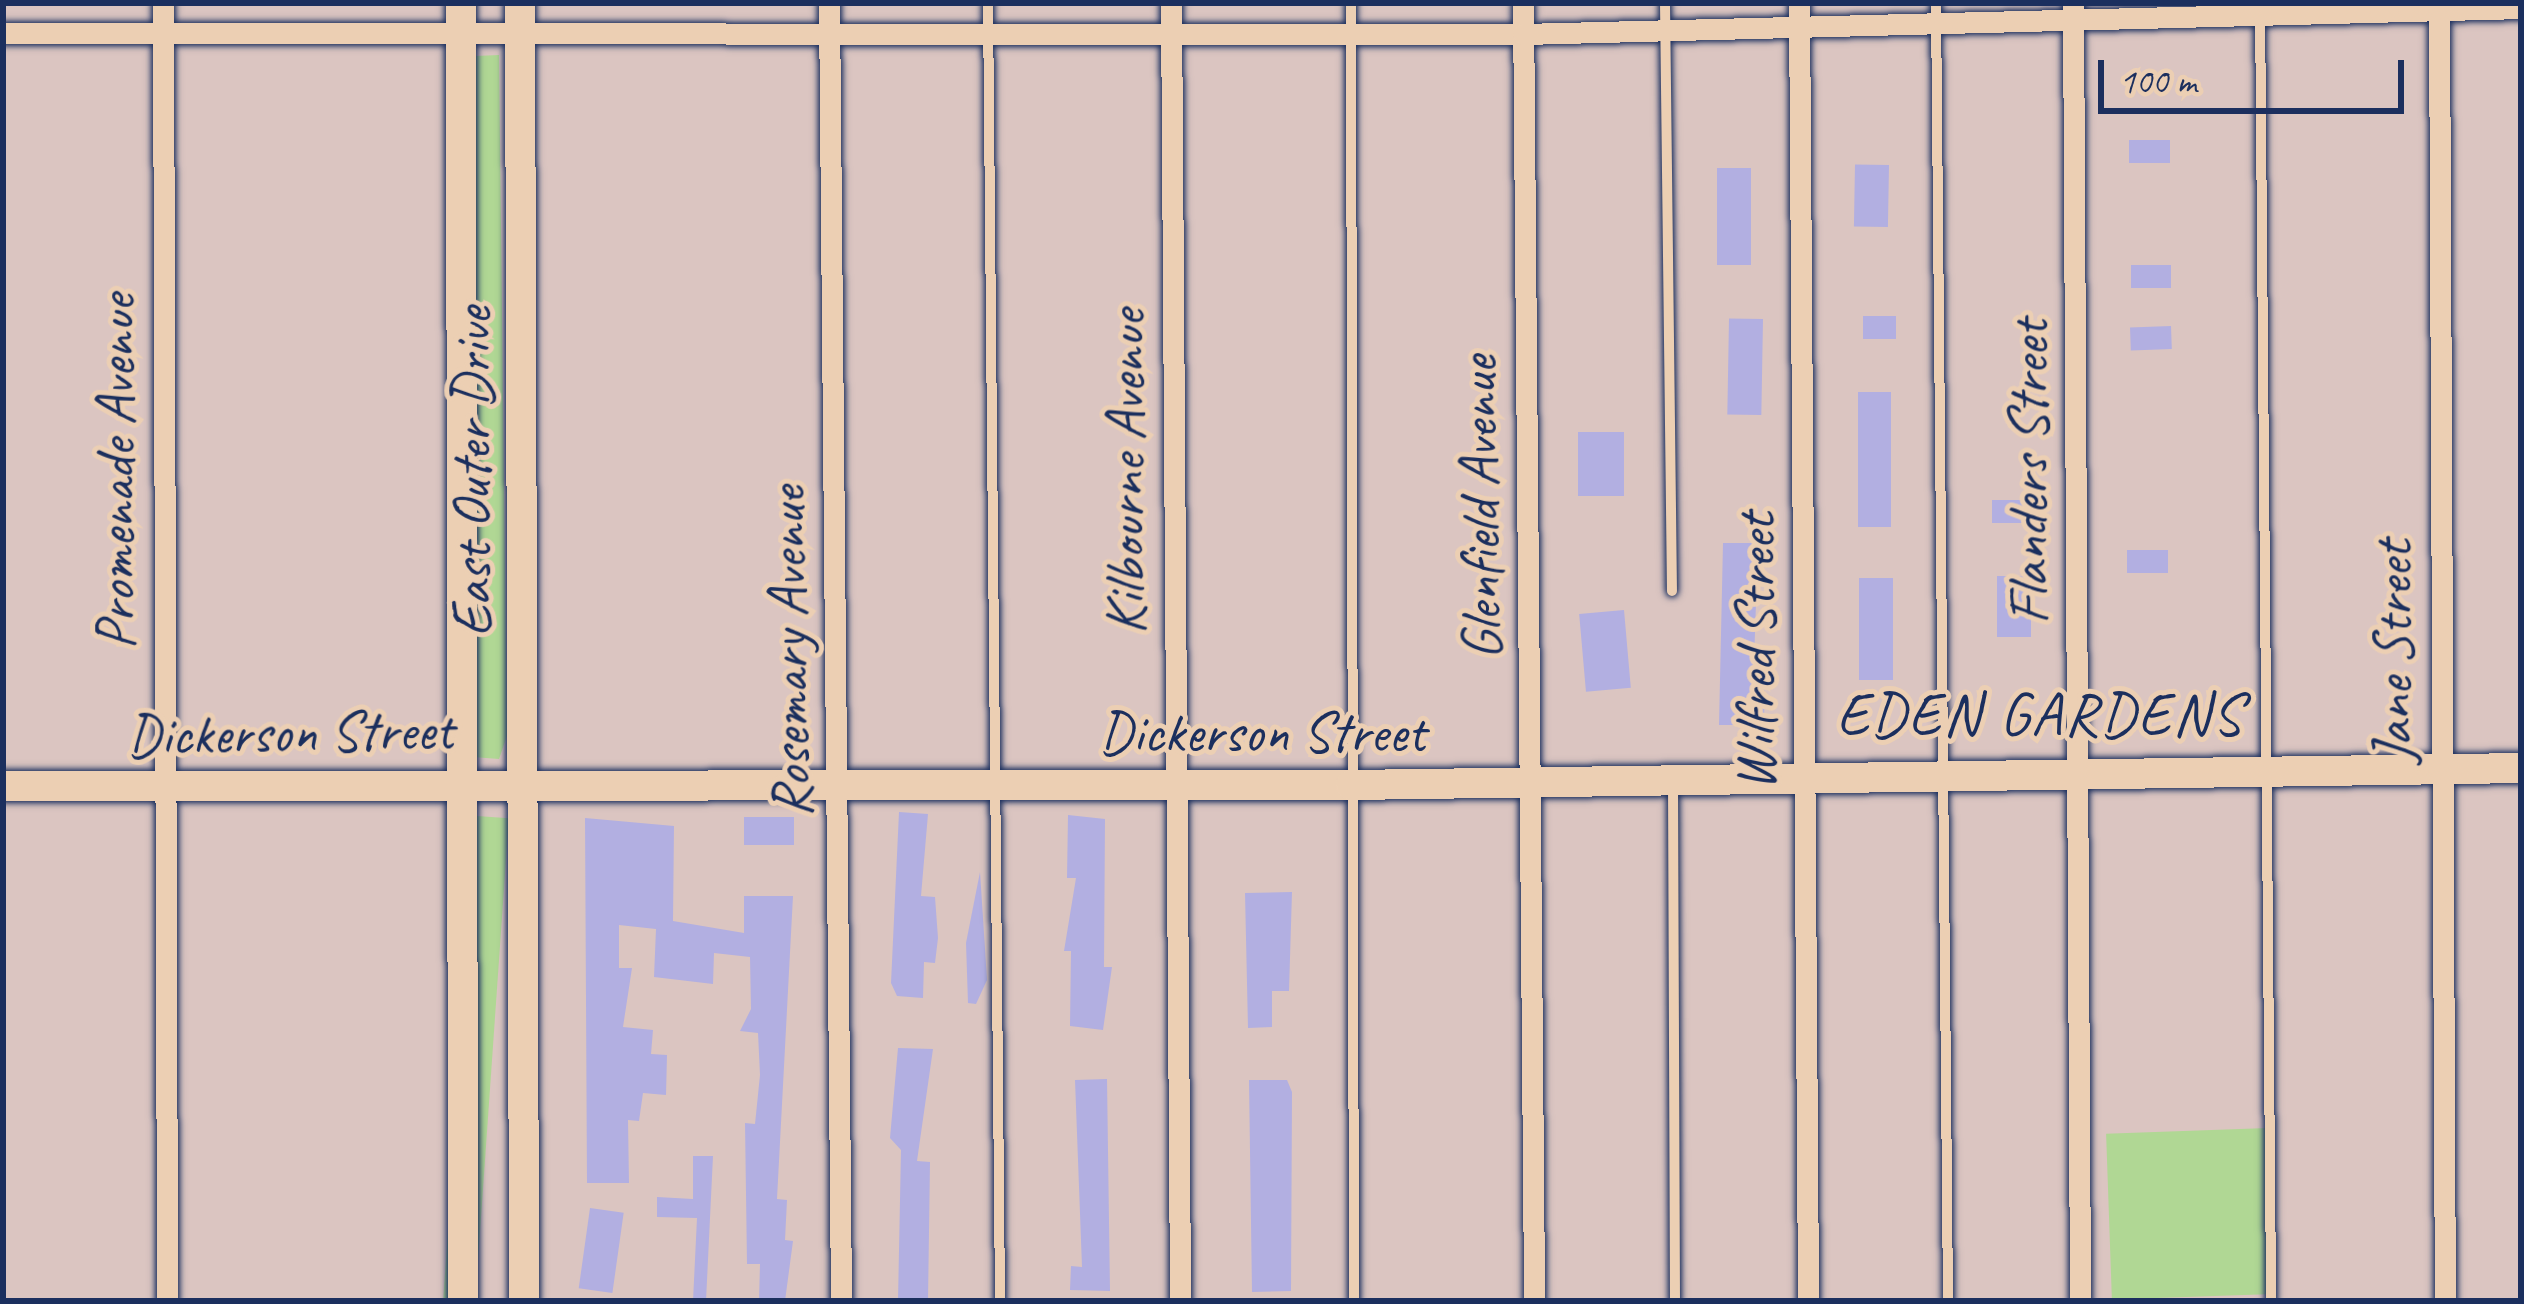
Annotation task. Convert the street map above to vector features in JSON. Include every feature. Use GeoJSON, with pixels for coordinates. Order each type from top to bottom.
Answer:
{"type":"FeatureCollection","features":[{"type":"Feature","properties":{"kind":"street","name":"Promenade Avenue"},"geometry":{"type":"LineString","coordinates":[[163,3],[167,1301]]}},
{"type":"Feature","properties":{"kind":"street","name":"East Outer Drive"},"geometry":{"type":"LineString","coordinates":[[460,3],[463,1301]]}},
{"type":"Feature","properties":{"kind":"street","name":"East Outer Drive"},"geometry":{"type":"LineString","coordinates":[[520,3],[524,1301]]}},
{"type":"Feature","properties":{"kind":"street","name":"Rosemary Avenue"},"geometry":{"type":"LineString","coordinates":[[829,3],[840,785],[841,1301]]}},
{"type":"Feature","properties":{"kind":"street","name":"Kilbourne Avenue"},"geometry":{"type":"LineString","coordinates":[[1171,3],[1180,1301]]}},
{"type":"Feature","properties":{"kind":"street","name":"Glenfield Avenue"},"geometry":{"type":"LineString","coordinates":[[1523,3],[1534,1301]]}},
{"type":"Feature","properties":{"kind":"street","name":"Jane Street"},"geometry":{"type":"LineString","coordinates":[[2439,7],[2445,1301]]}},
{"type":"Feature","properties":{"kind":"street"},"geometry":{"type":"LineString","coordinates":[[3,32],[460,37],[1523,34],[1665,30],[1799,14],[2521,8]]}},
{"type":"Feature","properties":{"kind":"street","name":"Flanders Street"},"geometry":{"type":"LineString","coordinates":[[2073,11],[2080,1301]]}},
{"type":"Feature","properties":{"kind":"street","name":"Wilfred Street"},"geometry":{"type":"LineString","coordinates":[[1799,14],[1808,1301]]}},
{"type":"Feature","properties":{"kind":"street","name":"Dickerson Street"},"geometry":{"type":"LineString","coordinates":[[3,786],[525,781],[1351,785],[2521,768]]}},
{"type":"Feature","properties":{"kind":"lane"},"geometry":{"type":"LineString","coordinates":[[988,3],[1000,1301]]}},
{"type":"Feature","properties":{"kind":"lane"},"geometry":{"type":"LineString","coordinates":[[1351,3],[1354,1301]]}},
{"type":"Feature","properties":{"kind":"lane"},"geometry":{"type":"LineString","coordinates":[[1665,3],[1672,591]]}},
{"type":"Feature","properties":{"kind":"lane"},"geometry":{"type":"LineString","coordinates":[[2260,9],[2261,772],[2271,1301]]}},
{"type":"Feature","properties":{"kind":"lane"},"geometry":{"type":"LineString","coordinates":[[1936,11],[1948,1301]]}},
{"type":"Feature","properties":{"kind":"lane"},"geometry":{"type":"LineString","coordinates":[[1673,781],[1675,1301]]}},
{"type":"Feature","properties":{"kind":"green space"},"geometry":{"type":"Polygon","coordinates":[[[499,55],[507,736],[499,759],[473,757],[476,56],[499,55]]]}},
{"type":"Feature","properties":{"kind":"green space"},"geometry":{"type":"Polygon","coordinates":[[[477,816],[509,818],[475,1301],[443,1300],[477,816]]]}},
{"type":"Feature","properties":{"kind":"green space"},"geometry":{"type":"Polygon","coordinates":[[[2268,1128],[2274,1294],[2112,1300],[2106,1134],[2268,1128]]]}},
{"type":"Feature","properties":{"kind":"building"},"geometry":{"type":"Polygon","coordinates":[[[2129,140],[2170,140],[2170,163],[2129,163],[2129,140]]]}},
{"type":"Feature","properties":{"kind":"building"},"geometry":{"type":"Polygon","coordinates":[[[1855,164],[1889,165],[1888,227],[1854,226],[1855,164]]]}},
{"type":"Feature","properties":{"kind":"building"},"geometry":{"type":"Polygon","coordinates":[[[1717,168],[1751,168],[1751,265],[1717,265],[1717,168]]]}},
{"type":"Feature","properties":{"kind":"building"},"geometry":{"type":"Polygon","coordinates":[[[2131,265],[2171,265],[2171,288],[2131,288],[2131,265]]]}},
{"type":"Feature","properties":{"kind":"building"},"geometry":{"type":"Polygon","coordinates":[[[1863,316],[1896,316],[1896,339],[1863,339],[1863,316]]]}},
{"type":"Feature","properties":{"kind":"building"},"geometry":{"type":"Polygon","coordinates":[[[1729,318],[1763,319],[1761,415],[1727,414],[1729,318]]]}},
{"type":"Feature","properties":{"kind":"building"},"geometry":{"type":"Polygon","coordinates":[[[2171,326],[2172,349],[2131,350],[2130,327],[2171,326]]]}},
{"type":"Feature","properties":{"kind":"building"},"geometry":{"type":"Polygon","coordinates":[[[1858,392],[1891,392],[1891,527],[1858,527],[1858,392]]]}},
{"type":"Feature","properties":{"kind":"building"},"geometry":{"type":"Polygon","coordinates":[[[1578,432],[1624,432],[1624,496],[1578,496],[1578,432]]]}},
{"type":"Feature","properties":{"kind":"building"},"geometry":{"type":"Polygon","coordinates":[[[1992,500],[2026,500],[2026,523],[1992,523],[1992,500]]]}},
{"type":"Feature","properties":{"kind":"building"},"geometry":{"type":"Polygon","coordinates":[[[1723,543],[1758,543],[1754,662],[1765,662],[1764,725],[1719,725],[1723,543]]]}},
{"type":"Feature","properties":{"kind":"building"},"geometry":{"type":"Polygon","coordinates":[[[2127,550],[2168,550],[2168,573],[2127,573],[2127,550]]]}},
{"type":"Feature","properties":{"kind":"building"},"geometry":{"type":"Polygon","coordinates":[[[1997,576],[2031,576],[2031,637],[1997,637],[1997,576]]]}},
{"type":"Feature","properties":{"kind":"building"},"geometry":{"type":"Polygon","coordinates":[[[1859,578],[1893,578],[1893,680],[1859,680],[1859,578]]]}},
{"type":"Feature","properties":{"kind":"building"},"geometry":{"type":"Polygon","coordinates":[[[1624,610],[1631,688],[1586,692],[1579,614],[1624,610]]]}},
{"type":"Feature","properties":{"kind":"building"},"geometry":{"type":"Polygon","coordinates":[[[899,812],[928,814],[921,896],[935,897],[938,938],[935,963],[924,962],[923,998],[897,996],[891,983],[899,812]]]}},
{"type":"Feature","properties":{"kind":"building"},"geometry":{"type":"Polygon","coordinates":[[[1068,815],[1105,819],[1104,967],[1112,967],[1103,1030],[1070,1026],[1071,951],[1064,951],[1076,878],[1067,878],[1068,815]]]}},
{"type":"Feature","properties":{"kind":"building"},"geometry":{"type":"Polygon","coordinates":[[[744,817],[794,817],[794,845],[744,845],[744,817]]]}},
{"type":"Feature","properties":{"kind":"building"},"geometry":{"type":"Polygon","coordinates":[[[585,818],[674,826],[673,921],[744,933],[744,896],[793,896],[777,1199],[787,1200],[785,1240],[793,1241],[785,1301],[759,1301],[760,1264],[747,1264],[745,1123],[755,1124],[760,1075],[758,1033],[740,1031],[751,1009],[750,957],[714,953],[713,984],[654,977],[656,929],[619,925],[619,968],[632,968],[623,1027],[653,1030],[651,1054],[667,1055],[666,1095],[643,1093],[639,1121],[628,1120],[629,1183],[587,1183],[585,818]]]}},
{"type":"Feature","properties":{"kind":"building"},"geometry":{"type":"Polygon","coordinates":[[[980,872],[987,980],[976,1004],[968,1003],[966,943],[980,872]]]}},
{"type":"Feature","properties":{"kind":"building"},"geometry":{"type":"Polygon","coordinates":[[[1292,892],[1289,991],[1272,991],[1272,1027],[1248,1028],[1245,893],[1292,892]]]}},
{"type":"Feature","properties":{"kind":"building"},"geometry":{"type":"Polygon","coordinates":[[[898,1048],[933,1049],[917,1161],[930,1162],[928,1301],[898,1301],[901,1150],[890,1138],[898,1048]]]}},
{"type":"Feature","properties":{"kind":"building"},"geometry":{"type":"Polygon","coordinates":[[[1107,1079],[1110,1291],[1070,1290],[1071,1266],[1082,1267],[1075,1080],[1107,1079]]]}},
{"type":"Feature","properties":{"kind":"building"},"geometry":{"type":"Polygon","coordinates":[[[1249,1080],[1287,1080],[1292,1092],[1291,1291],[1252,1292],[1249,1080]]]}},
{"type":"Feature","properties":{"kind":"building"},"geometry":{"type":"Polygon","coordinates":[[[693,1156],[713,1156],[706,1301],[693,1301],[697,1218],[657,1217],[657,1197],[693,1199],[693,1156]]]}},
{"type":"Feature","properties":{"kind":"building"},"geometry":{"type":"Polygon","coordinates":[[[590,1208],[624,1213],[612,1293],[579,1288],[590,1208]]]}},
{"type":"Feature","properties":{"kind":"district","name":"EDEN GARDENS"},"geometry":{"type":"Point","coordinates":[2040,714]}}]}
